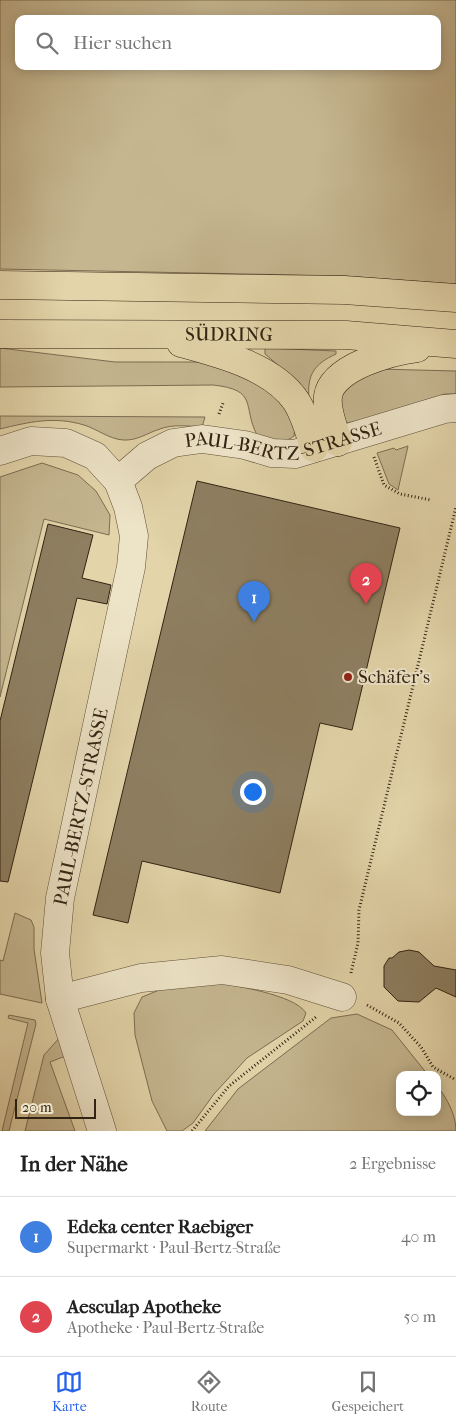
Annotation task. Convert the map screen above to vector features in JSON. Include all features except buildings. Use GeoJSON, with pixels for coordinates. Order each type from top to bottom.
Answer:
{"type":"FeatureCollection","features":[{"type":"Feature","properties":{"kind":"main road"},"geometry":{"type":"LineString","coordinates":[[0,285],[344,290],[456,298]]}},
{"type":"Feature","properties":{"kind":"main road","name":"SÜDRING"},"geometry":{"type":"LineString","coordinates":[[0,334],[346,335],[456,344]]}},
{"type":"Feature","properties":{"kind":"main road"},"geometry":{"type":"LineString","coordinates":[[143,334],[225,356],[278,381],[288,391],[326,445]]}},
{"type":"Feature","properties":{"kind":"main road"},"geometry":{"type":"LineString","coordinates":[[326,445],[332,425],[328,398],[330,386],[335,380],[383,356],[406,350],[456,344]]}},
{"type":"Feature","properties":{"kind":"street","name":"PAUL-BERTZ-STRASSE"},"geometry":{"type":"LineString","coordinates":[[118,480],[147,456],[173,443],[202,438],[244,445],[272,453],[295,454],[444,409],[456,408]]}},
{"type":"Feature","properties":{"kind":"street","name":"PAUL-BERTZ-STRASSE"},"geometry":{"type":"LineString","coordinates":[[0,451],[31,441],[66,443],[95,456],[118,480],[128,507],[134,536],[131,567],[60,898],[55,953],[60,999],[102,1131]]}},
{"type":"Feature","properties":{"kind":"street"},"geometry":{"type":"LineString","coordinates":[[60,999],[141,978],[222,970],[288,980],[342,997]]}},
{"type":"Feature","properties":{"kind":"path"},"geometry":{"type":"LineString","coordinates":[[373,454],[384,485],[400,494],[431,500]]}},
{"type":"Feature","properties":{"kind":"path"},"geometry":{"type":"LineString","coordinates":[[352,967],[358,943],[359,910],[456,506]]}},
{"type":"Feature","properties":{"kind":"path"},"geometry":{"type":"LineString","coordinates":[[192,1131],[229,1086],[342,997],[367,1005],[400,1023],[421,1047],[433,1067],[456,1080]]}},
{"type":"Feature","properties":{"kind":"shaded area"},"geometry":{"type":"Polygon","coordinates":[[[0,0],[456,0],[456,284],[344,276],[0,269],[0,0]]]}},
{"type":"Feature","properties":{"kind":"shaded area"},"geometry":{"type":"Polygon","coordinates":[[[0,348],[115,362],[205,362],[239,365],[280,397],[295,426],[294,436],[280,442],[271,441],[257,435],[247,401],[243,395],[227,387],[213,385],[0,387],[0,348]]]}},
{"type":"Feature","properties":{"kind":"shaded area"},"geometry":{"type":"Polygon","coordinates":[[[265,348],[336,351],[336,354],[317,366],[309,383],[309,398],[289,381],[279,366],[265,354],[265,348]]]}},
{"type":"Feature","properties":{"kind":"shaded area"},"geometry":{"type":"Polygon","coordinates":[[[377,369],[456,371],[456,394],[445,394],[368,419],[347,423],[335,417],[337,372],[377,369]]]}},
{"type":"Feature","properties":{"kind":"shaded area"},"geometry":{"type":"Polygon","coordinates":[[[0,416],[205,417],[202,427],[170,426],[137,438],[123,440],[113,438],[84,425],[52,420],[31,422],[0,429],[0,416]]]}},
{"type":"Feature","properties":{"kind":"shaded area"},"geometry":{"type":"Polygon","coordinates":[[[408,446],[398,490],[389,484],[377,453],[408,446]]]}},
{"type":"Feature","properties":{"kind":"shaded area"},"geometry":{"type":"Polygon","coordinates":[[[42,463],[78,475],[96,491],[110,515],[109,535],[44,519],[0,697],[0,477],[42,463]]]}},
{"type":"Feature","properties":{"kind":"shaded area"},"geometry":{"type":"Polygon","coordinates":[[[15,913],[31,920],[34,927],[34,949],[42,1003],[0,994],[0,960],[3,961],[15,913]]]}},
{"type":"Feature","properties":{"kind":"shaded area"},"geometry":{"type":"Polygon","coordinates":[[[211,981],[277,996],[299,1006],[306,1013],[303,1021],[247,1058],[214,1094],[193,1123],[182,1131],[167,1131],[152,1101],[135,1035],[134,1013],[142,997],[167,987],[211,981]]]}},
{"type":"Feature","properties":{"kind":"shaded area"},"geometry":{"type":"Polygon","coordinates":[[[357,1014],[392,1030],[425,1071],[396,1071],[396,1116],[441,1116],[441,1092],[450,1107],[456,1131],[205,1131],[238,1089],[331,1018],[357,1014]]]}},
{"type":"Feature","properties":{"kind":"shaded area"},"geometry":{"type":"Polygon","coordinates":[[[9,1015],[35,1020],[36,1024],[9,1131],[2,1131],[28,1023],[8,1018],[9,1015]]]}},
{"type":"Feature","properties":{"kind":"shaded area"},"geometry":{"type":"Polygon","coordinates":[[[62,1035],[68,1055],[50,1062],[75,1131],[25,1131],[44,1055],[62,1035]]]}},
{"type":"Feature","properties":{"kind":"place","name":"Aesculap Apotheke"},"geometry":{"type":"Point","coordinates":[366,604]}},
{"type":"Feature","properties":{"kind":"place","name":"Edeka center Raebiger"},"geometry":{"type":"Point","coordinates":[254,622]}},
{"type":"Feature","properties":{"kind":"place","name":"Schäfer's"},"geometry":{"type":"Point","coordinates":[348,677]}}]}
